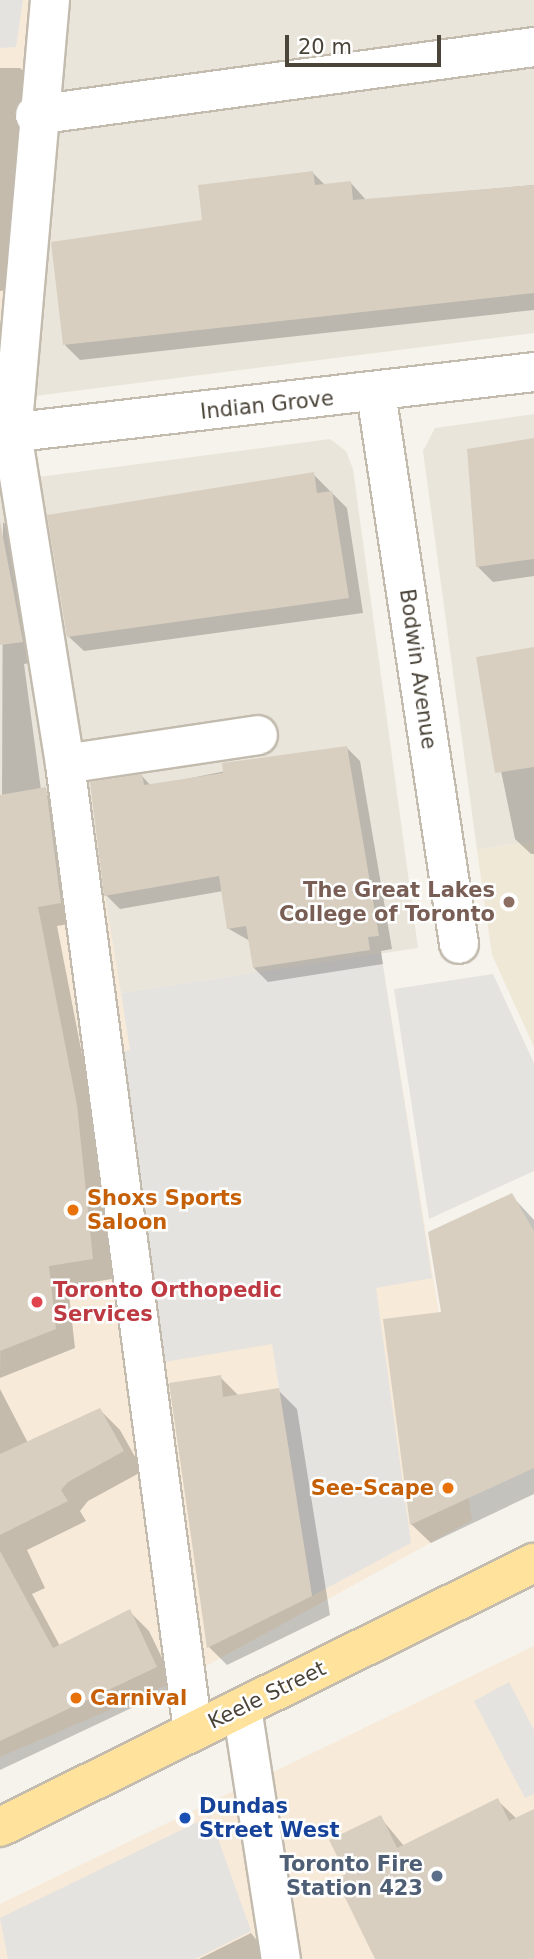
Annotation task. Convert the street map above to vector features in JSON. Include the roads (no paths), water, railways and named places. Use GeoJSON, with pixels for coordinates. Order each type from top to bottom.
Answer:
{"type":"FeatureCollection","features":[{"type":"Feature","properties":{"kind":"main road","name":"Keele Street"},"geometry":{"type":"LineString","coordinates":[[0,1826],[534,1563]]}},
{"type":"Feature","properties":{"kind":"street"},"geometry":{"type":"LineString","coordinates":[[50,0],[35,115],[6,433],[65,764],[193,1731]]}},
{"type":"Feature","properties":{"kind":"street"},"geometry":{"type":"LineString","coordinates":[[35,115],[534,47]]}},
{"type":"Feature","properties":{"kind":"street","name":"Indian Grove"},"geometry":{"type":"LineString","coordinates":[[6,433],[376,393],[534,372]]}},
{"type":"Feature","properties":{"kind":"street","name":"Bodwin Avenue"},"geometry":{"type":"LineString","coordinates":[[376,393],[459,944]]}},
{"type":"Feature","properties":{"kind":"street"},"geometry":{"type":"LineString","coordinates":[[65,764],[258,735]]}},
{"type":"Feature","properties":{"kind":"street"},"geometry":{"type":"LineString","coordinates":[[242,1707],[281,1959]]}},
{"type":"Feature","properties":{"kind":"place","name":"The Great Lakes College of Toronto"},"geometry":{"type":"Point","coordinates":[509,902]}},
{"type":"Feature","properties":{"kind":"place","name":"Shoxs Sports Saloon"},"geometry":{"type":"Point","coordinates":[73,1210]}},
{"type":"Feature","properties":{"kind":"place","name":"Toronto Orthopedic Services"},"geometry":{"type":"Point","coordinates":[37,1302]}},
{"type":"Feature","properties":{"kind":"place","name":"See-Scape"},"geometry":{"type":"Point","coordinates":[448,1488]}},
{"type":"Feature","properties":{"kind":"place","name":"Carnival"},"geometry":{"type":"Point","coordinates":[76,1698]}},
{"type":"Feature","properties":{"kind":"place","name":"Dundas Street West"},"geometry":{"type":"Point","coordinates":[185,1818]}},
{"type":"Feature","properties":{"kind":"place","name":"Toronto Fire Station 423"},"geometry":{"type":"Point","coordinates":[437,1876]}}]}
